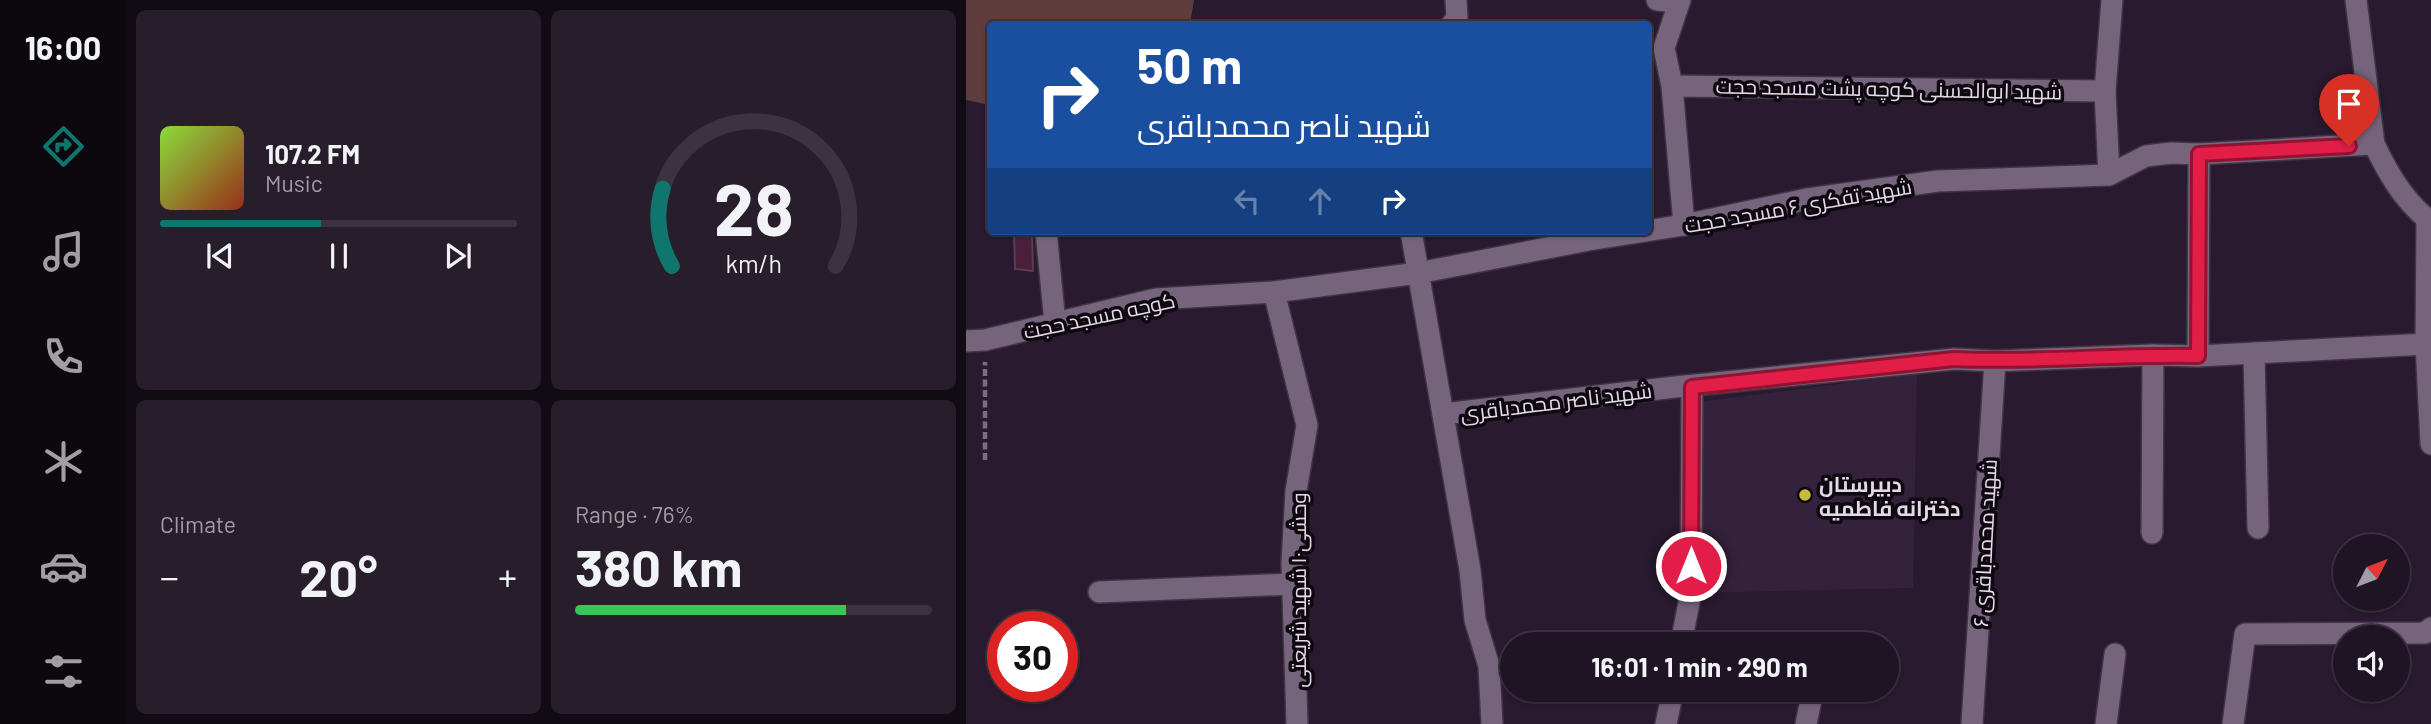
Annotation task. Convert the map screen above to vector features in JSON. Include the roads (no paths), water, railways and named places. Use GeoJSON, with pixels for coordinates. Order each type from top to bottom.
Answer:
{"type":"FeatureCollection","features":[{"type":"Feature","properties":{"kind":"street"},"geometry":{"type":"LineString","coordinates":[[1455,0],[1456,21]]}},
{"type":"Feature","properties":{"kind":"street"},"geometry":{"type":"LineString","coordinates":[[1657,0],[1680,1],[1664,48],[1672,86],[1684,225]]}},
{"type":"Feature","properties":{"kind":"street"},"geometry":{"type":"LineString","coordinates":[[2109,176],[2105,91],[2112,0]]}},
{"type":"Feature","properties":{"kind":"street"},"geometry":{"type":"LineString","coordinates":[[2356,0],[2374,144],[2391,178],[2410,205],[2429,219],[2426,344],[2431,444]]}},
{"type":"Feature","properties":{"kind":"street","name":"شهید ابوالحسنی کوچه پشت مسجد حجت"},"geometry":{"type":"LineString","coordinates":[[1672,86],[2105,91]]}},
{"type":"Feature","properties":{"kind":"street","name":"شهید تفکری ۶ مسجد حجت"},"geometry":{"type":"LineString","coordinates":[[1652,230],[1807,199],[1938,181],[2109,176],[2146,156],[2171,153],[2199,154],[2374,144]]}},
{"type":"Feature","properties":{"kind":"street"},"geometry":{"type":"LineString","coordinates":[[2198,356],[2199,154]]}},
{"type":"Feature","properties":{"kind":"street"},"geometry":{"type":"LineString","coordinates":[[1046,235],[1055,323]]}},
{"type":"Feature","properties":{"kind":"street"},"geometry":{"type":"LineString","coordinates":[[1412,235],[1470,570],[1475,620],[1489,666],[1492,724]]}},
{"type":"Feature","properties":{"kind":"street","name":"شهید تفکری ۶ مسجد حجت"},"geometry":{"type":"LineString","coordinates":[[1274,292],[1418,273],[1621,235]]}},
{"type":"Feature","properties":{"kind":"street","name":"کوچه مسجد حجت"},"geometry":{"type":"LineString","coordinates":[[976,340],[1156,299],[1274,292]]}},
{"type":"Feature","properties":{"kind":"street","name":"وحشی۱۰ شهید شریعتی"},"geometry":{"type":"LineString","coordinates":[[1274,292],[1307,425],[1296,491],[1293,584],[1297,724]]}},
{"type":"Feature","properties":{"kind":"street","name":"شهید ناصر محمدباقری"},"geometry":{"type":"LineString","coordinates":[[1443,414],[1954,359],[1995,361],[2153,355],[2198,356],[2426,344]]}},
{"type":"Feature","properties":{"kind":"street"},"geometry":{"type":"LineString","coordinates":[[2254,353],[2258,528]]}},
{"type":"Feature","properties":{"kind":"street"},"geometry":{"type":"LineString","coordinates":[[2152,533],[2153,355]]}},
{"type":"Feature","properties":{"kind":"street","name":"شهید محمدباقری ۶"},"geometry":{"type":"LineString","coordinates":[[1972,724],[1995,361]]}},
{"type":"Feature","properties":{"kind":"street"},"geometry":{"type":"LineString","coordinates":[[1683,632],[1691,592],[1692,387]]}},
{"type":"Feature","properties":{"kind":"street"},"geometry":{"type":"LineString","coordinates":[[1098,592],[1293,584]]}},
{"type":"Feature","properties":{"kind":"street"},"geometry":{"type":"LineString","coordinates":[[2233,724],[2245,634],[2425,634],[2431,628]]}},
{"type":"Feature","properties":{"kind":"street"},"geometry":{"type":"LineString","coordinates":[[2106,724],[2115,654]]}},
{"type":"Feature","properties":{"kind":"street"},"geometry":{"type":"LineString","coordinates":[[1666,724],[1671,702]]}},
{"type":"Feature","properties":{"kind":"street"},"geometry":{"type":"LineString","coordinates":[[1806,724],[1811,702]]}},
{"type":"Feature","properties":{"kind":"place","name":"دبیرستان دخترانه فاطمیه"},"geometry":{"type":"Point","coordinates":[1805,495]}}]}
